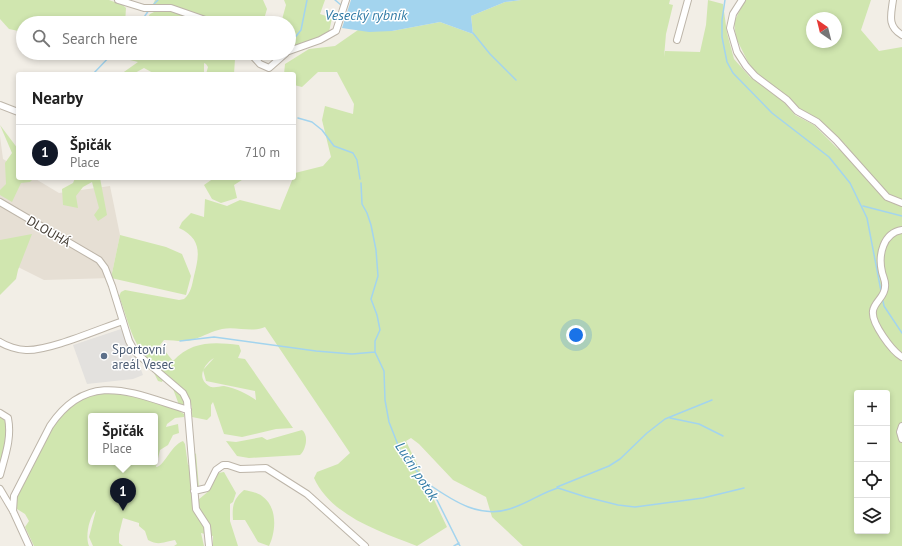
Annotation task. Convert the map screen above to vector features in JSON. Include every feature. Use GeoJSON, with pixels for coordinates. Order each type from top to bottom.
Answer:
{"type":"FeatureCollection","features":[{"type":"Feature","properties":{"kind":"street"},"geometry":{"type":"LineString","coordinates":[[118,0],[144,8],[171,8],[194,16]]}},
{"type":"Feature","properties":{"kind":"street"},"geometry":{"type":"LineString","coordinates":[[296,49],[320,40],[336,31],[346,0]]}},
{"type":"Feature","properties":{"kind":"street"},"geometry":{"type":"LineString","coordinates":[[677,40],[688,0]]}},
{"type":"Feature","properties":{"kind":"street"},"geometry":{"type":"LineString","coordinates":[[742,0],[733,14],[730,28],[737,52],[746,66],[755,76],[787,100],[796,111],[817,122],[836,140],[887,197],[902,203]]}},
{"type":"Feature","properties":{"kind":"street"},"geometry":{"type":"LineString","coordinates":[[893,0],[890,16],[892,25],[894,30],[902,35]]}},
{"type":"Feature","properties":{"kind":"street"},"geometry":{"type":"LineString","coordinates":[[256,60],[260,64],[270,68],[279,60]]}},
{"type":"Feature","properties":{"kind":"street"},"geometry":{"type":"LineString","coordinates":[[0,105],[16,111]]}},
{"type":"Feature","properties":{"kind":"street","name":"DLOUHÁ"},"geometry":{"type":"LineString","coordinates":[[0,202],[99,260],[105,268],[123,321]]}},
{"type":"Feature","properties":{"kind":"street"},"geometry":{"type":"LineString","coordinates":[[902,230],[895,231],[888,237],[882,247],[881,258],[885,288],[872,312],[884,338],[896,354],[902,357]]}},
{"type":"Feature","properties":{"kind":"street"},"geometry":{"type":"LineString","coordinates":[[0,342],[4,345],[26,350],[50,346],[123,321],[129,341],[135,352],[183,393],[187,401],[196,509],[206,526],[209,546]]}},
{"type":"Feature","properties":{"kind":"street"},"geometry":{"type":"LineString","coordinates":[[13,511],[14,496],[50,426],[57,416],[77,399],[98,390],[127,390],[188,410]]}},
{"type":"Feature","properties":{"kind":"street"},"geometry":{"type":"LineString","coordinates":[[0,413],[8,418],[10,438],[0,475]]}},
{"type":"Feature","properties":{"kind":"street"},"geometry":{"type":"LineString","coordinates":[[902,426],[900,432],[902,439]]}},
{"type":"Feature","properties":{"kind":"street"},"geometry":{"type":"LineString","coordinates":[[194,491],[207,488],[216,470],[223,466],[228,465],[240,469],[266,468],[307,494],[365,546]]}},
{"type":"Feature","properties":{"kind":"street"},"geometry":{"type":"LineString","coordinates":[[0,489],[13,511],[29,546]]}},
{"type":"Feature","properties":{"kind":"shaded area"},"geometry":{"type":"Polygon","coordinates":[[[0,136],[3,159],[16,167],[16,180],[37,180],[59,193],[110,186],[120,235],[111,278],[44,280],[0,258],[0,136]]]}},
{"type":"Feature","properties":{"kind":"shaded area","name":"Sportovní areál Vesec"},"geometry":{"type":"Polygon","coordinates":[[[121,329],[132,357],[136,356],[143,375],[133,379],[87,384],[73,345],[121,329]]]}},
{"type":"Feature","properties":{"kind":"green space"},"geometry":{"type":"Polygon","coordinates":[[[0,0],[109,0],[123,5],[126,8],[125,16],[16,16],[16,30],[9,29],[0,19],[0,0]]]}},
{"type":"Feature","properties":{"kind":"green space"},"geometry":{"type":"Polygon","coordinates":[[[155,0],[263,0],[267,9],[265,16],[189,16],[152,7],[155,0]]]}},
{"type":"Feature","properties":{"kind":"green space"},"geometry":{"type":"Polygon","coordinates":[[[284,0],[325,0],[320,14],[332,18],[329,32],[320,38],[296,48],[296,16],[283,16],[286,5],[284,0]]]}},
{"type":"Feature","properties":{"kind":"green space"},"geometry":{"type":"Polygon","coordinates":[[[521,0],[670,0],[669,4],[673,5],[666,34],[664,57],[665,51],[700,52],[706,25],[708,0],[723,4],[727,33],[734,59],[750,77],[783,101],[795,115],[814,125],[838,149],[846,145],[818,121],[797,108],[785,94],[758,75],[749,64],[736,38],[734,22],[745,0],[871,0],[861,30],[879,51],[902,47],[902,546],[523,546],[492,517],[486,497],[453,480],[419,444],[411,438],[406,441],[447,527],[417,546],[358,521],[332,503],[322,491],[314,478],[317,472],[338,464],[350,453],[265,327],[260,329],[227,328],[191,340],[164,340],[160,345],[173,361],[180,354],[195,346],[203,344],[220,343],[239,345],[241,351],[238,358],[245,359],[293,428],[276,429],[242,437],[224,434],[213,402],[211,405],[211,416],[207,420],[192,417],[190,401],[183,388],[188,401],[185,406],[179,405],[169,378],[165,375],[162,382],[158,381],[154,373],[157,369],[162,371],[144,355],[138,346],[119,296],[121,292],[125,290],[179,300],[184,299],[191,289],[198,255],[196,243],[192,237],[187,232],[179,228],[182,222],[191,213],[204,217],[205,199],[227,206],[240,200],[280,210],[292,180],[296,180],[296,173],[323,166],[331,157],[322,120],[325,106],[353,114],[354,104],[337,72],[318,72],[302,87],[296,86],[296,72],[284,72],[285,64],[291,60],[296,60],[296,57],[309,49],[335,46],[358,30],[392,31],[440,22],[473,34],[471,16],[505,2],[521,0]],[[203,371],[203,379],[209,386],[224,386],[233,388],[256,400],[255,391],[206,381],[203,371]]]}},
{"type":"Feature","properties":{"kind":"green space"},"geometry":{"type":"Polygon","coordinates":[[[156,11],[172,12],[185,16],[149,16],[156,11]]]}},
{"type":"Feature","properties":{"kind":"green space"},"geometry":{"type":"Polygon","coordinates":[[[130,60],[235,60],[234,72],[207,72],[208,67],[204,63],[204,72],[151,72],[144,68],[137,72],[124,72],[138,62],[130,60]]]}},
{"type":"Feature","properties":{"kind":"green space"},"geometry":{"type":"Polygon","coordinates":[[[0,125],[16,146],[16,180],[32,180],[30,182],[21,183],[12,202],[0,195],[0,190],[6,184],[5,163],[12,153],[0,125]]]}},
{"type":"Feature","properties":{"kind":"green space"},"geometry":{"type":"Polygon","coordinates":[[[74,180],[100,180],[107,215],[98,221],[94,215],[99,208],[92,182],[83,187],[76,196],[78,208],[63,205],[62,189],[73,183],[74,180]]]}},
{"type":"Feature","properties":{"kind":"green space"},"geometry":{"type":"Polygon","coordinates":[[[211,180],[242,180],[234,185],[237,198],[221,203],[212,199],[204,185],[211,180]]]}},
{"type":"Feature","properties":{"kind":"green space"},"geometry":{"type":"Polygon","coordinates":[[[32,234],[16,279],[0,295],[0,240],[32,234]]]}},
{"type":"Feature","properties":{"kind":"green space"},"geometry":{"type":"Polygon","coordinates":[[[120,235],[166,247],[182,254],[191,276],[186,295],[111,278],[120,235]]]}},
{"type":"Feature","properties":{"kind":"green space"},"geometry":{"type":"Polygon","coordinates":[[[111,392],[149,399],[168,405],[184,414],[184,417],[175,418],[167,424],[166,427],[178,424],[179,433],[173,435],[168,445],[160,450],[158,458],[158,413],[88,413],[88,465],[156,465],[156,467],[162,464],[175,447],[183,441],[185,444],[188,465],[195,466],[193,452],[196,454],[199,488],[193,489],[198,500],[210,490],[218,473],[224,472],[236,493],[233,502],[230,504],[230,521],[238,546],[213,546],[213,536],[201,533],[204,546],[174,546],[177,544],[175,540],[155,543],[148,540],[145,531],[139,526],[139,523],[123,518],[119,534],[119,543],[123,546],[93,546],[89,537],[96,510],[91,517],[88,527],[87,538],[89,546],[34,546],[25,527],[29,521],[25,514],[17,509],[16,497],[42,444],[59,417],[75,403],[86,397],[111,392]]]}},
{"type":"Feature","properties":{"kind":"green space"},"geometry":{"type":"Polygon","coordinates":[[[0,416],[4,420],[6,426],[7,438],[0,464],[0,416]]]}},
{"type":"Feature","properties":{"kind":"green space"},"geometry":{"type":"Polygon","coordinates":[[[302,430],[305,435],[306,442],[304,450],[300,455],[249,458],[237,456],[226,441],[236,442],[262,437],[267,440],[302,430]]]}},
{"type":"Feature","properties":{"kind":"green space"},"geometry":{"type":"Polygon","coordinates":[[[244,490],[260,495],[271,506],[274,527],[269,546],[258,542],[245,520],[233,520],[235,500],[244,490]]]}},
{"type":"Feature","properties":{"kind":"water","name":"Vesecký rybník"},"geometry":{"type":"Polygon","coordinates":[[[351,0],[521,0],[505,2],[471,16],[473,34],[440,22],[392,31],[369,32],[342,28],[351,0]]]}},
{"type":"Feature","properties":{"kind":"waterway"},"geometry":{"type":"LineString","coordinates":[[153,5],[158,0]]}},
{"type":"Feature","properties":{"kind":"waterway","name":"Luční potok"},"geometry":{"type":"LineString","coordinates":[[296,36],[301,30],[307,0]]}},
{"type":"Feature","properties":{"kind":"waterway"},"geometry":{"type":"LineString","coordinates":[[335,0],[341,5]]}},
{"type":"Feature","properties":{"kind":"waterway"},"geometry":{"type":"LineString","coordinates":[[725,0],[722,20],[722,37],[727,62],[733,73],[772,113],[829,157],[850,183],[867,218],[881,291]]}},
{"type":"Feature","properties":{"kind":"waterway"},"geometry":{"type":"LineString","coordinates":[[145,16],[149,10]]}},
{"type":"Feature","properties":{"kind":"waterway"},"geometry":{"type":"LineString","coordinates":[[473,33],[490,54],[516,80]]}},
{"type":"Feature","properties":{"kind":"waterway"},"geometry":{"type":"LineString","coordinates":[[95,72],[106,60]]}},
{"type":"Feature","properties":{"kind":"waterway","name":"Luční potok"},"geometry":{"type":"LineString","coordinates":[[298,118],[312,122],[322,130],[334,146],[353,153],[357,160],[360,179]]}},
{"type":"Feature","properties":{"kind":"waterway","name":"Luční potok"},"geometry":{"type":"LineString","coordinates":[[361,183],[362,204],[371,225],[376,250],[378,276],[371,299],[377,315],[380,330],[375,341],[375,352],[384,371],[385,400],[389,422],[400,450],[432,490],[460,546]]}},
{"type":"Feature","properties":{"kind":"waterway"},"geometry":{"type":"LineString","coordinates":[[863,206],[902,216]]}},
{"type":"Feature","properties":{"kind":"waterway"},"geometry":{"type":"LineString","coordinates":[[883,301],[884,306],[902,333]]}},
{"type":"Feature","properties":{"kind":"waterway"},"geometry":{"type":"LineString","coordinates":[[180,341],[214,337],[316,351],[352,354],[375,352]]}},
{"type":"Feature","properties":{"kind":"waterway"},"geometry":{"type":"LineString","coordinates":[[557,487],[609,466],[620,459],[647,433],[665,419],[712,400]]}},
{"type":"Feature","properties":{"kind":"waterway"},"geometry":{"type":"LineString","coordinates":[[670,418],[699,424],[723,436]]}},
{"type":"Feature","properties":{"kind":"waterway"},"geometry":{"type":"LineString","coordinates":[[427,483],[468,507],[491,512],[503,511],[515,507],[558,488],[618,505],[635,507],[703,498],[744,488]]}},
{"type":"Feature","properties":{"kind":"waterway","name":"Luční potok"},"geometry":{"type":"LineString","coordinates":[[454,546],[459,543]]}},
{"type":"Feature","properties":{"kind":"place","name":"Sportovní areál Vesec"},"geometry":{"type":"Point","coordinates":[104,356]}},
{"type":"Feature","properties":{"kind":"place","name":"Špičák"},"geometry":{"type":"Point","coordinates":[123,511]}}]}
